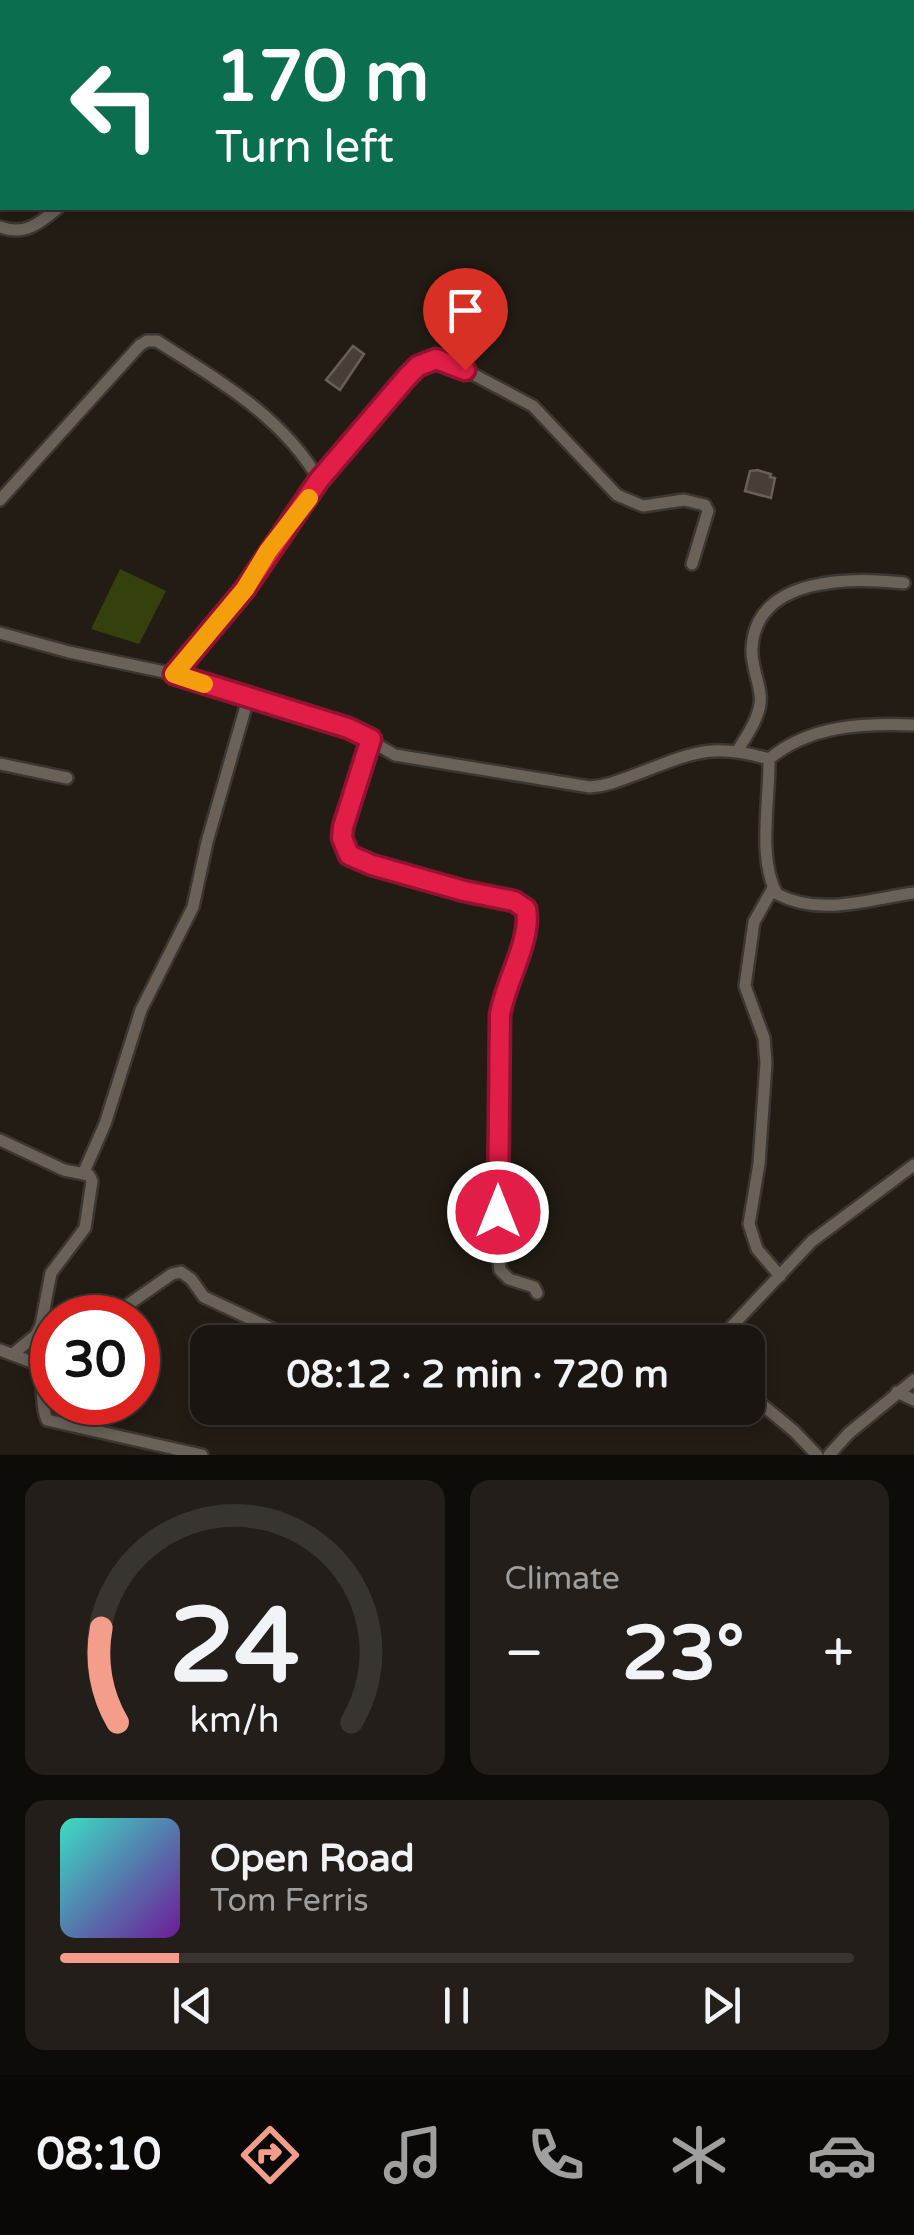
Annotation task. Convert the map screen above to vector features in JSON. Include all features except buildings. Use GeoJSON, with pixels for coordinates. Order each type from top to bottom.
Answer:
{"type":"FeatureCollection","features":[{"type":"Feature","properties":{"kind":"street"},"geometry":{"type":"LineString","coordinates":[[0,227],[24,230],[40,224],[56,210]]}},
{"type":"Feature","properties":{"kind":"street"},"geometry":{"type":"LineString","coordinates":[[0,500],[140,345],[152,340],[259,410],[283,431],[319,480]]}},
{"type":"Feature","properties":{"kind":"street"},"geometry":{"type":"LineString","coordinates":[[174,674],[245,589],[319,480],[418,366],[428,361],[446,360],[533,406],[617,496],[643,506],[684,500],[705,505],[708,511],[692,564]]}},
{"type":"Feature","properties":{"kind":"street"},"geometry":{"type":"LineString","coordinates":[[738,750],[760,706],[751,652],[754,629],[767,608],[824,583],[867,579],[904,583]]}},
{"type":"Feature","properties":{"kind":"street"},"geometry":{"type":"LineString","coordinates":[[0,633],[174,674],[348,728],[401,756],[590,786],[612,784],[693,752],[738,750],[770,759]]}},
{"type":"Feature","properties":{"kind":"street"},"geometry":{"type":"LineString","coordinates":[[83,1174],[105,1124],[141,1010],[194,907],[206,842],[248,699]]}},
{"type":"Feature","properties":{"kind":"street"},"geometry":{"type":"LineString","coordinates":[[914,725],[833,729],[789,743],[770,759],[766,828],[773,888],[792,901],[826,907],[914,893]]}},
{"type":"Feature","properties":{"kind":"street"},"geometry":{"type":"LineString","coordinates":[[371,739],[343,827],[342,838],[349,855],[464,891],[514,901],[526,909],[526,928],[500,1015],[498,1244],[500,1270],[509,1279],[534,1287],[537,1293]]}},
{"type":"Feature","properties":{"kind":"street"},"geometry":{"type":"LineString","coordinates":[[0,764],[67,778]]}},
{"type":"Feature","properties":{"kind":"street"},"geometry":{"type":"LineString","coordinates":[[773,888],[754,922],[744,986],[764,1038],[766,1063],[759,1164],[750,1224],[756,1249],[780,1276]]}},
{"type":"Feature","properties":{"kind":"street"},"geometry":{"type":"LineString","coordinates":[[0,1140],[64,1170],[89,1176],[92,1181],[87,1220],[78,1240],[51,1273],[49,1295]]}},
{"type":"Feature","properties":{"kind":"street"},"geometry":{"type":"LineString","coordinates":[[733,1325],[812,1241],[914,1165]]}},
{"type":"Feature","properties":{"kind":"street"},"geometry":{"type":"LineString","coordinates":[[142,1295],[181,1272],[192,1279],[204,1297],[264,1325]]}},
{"type":"Feature","properties":{"kind":"street"},"geometry":{"type":"LineString","coordinates":[[6,1352],[30,1338]]}},
{"type":"Feature","properties":{"kind":"street"},"geometry":{"type":"LineString","coordinates":[[6,1352],[37,1364],[44,1380],[43,1411],[47,1420],[202,1455]]}},
{"type":"Feature","properties":{"kind":"street"},"geometry":{"type":"LineString","coordinates":[[829,1455],[849,1432],[914,1380]]}},
{"type":"Feature","properties":{"kind":"street"},"geometry":{"type":"LineString","coordinates":[[897,1392],[914,1400]]}},
{"type":"Feature","properties":{"kind":"street"},"geometry":{"type":"LineString","coordinates":[[765,1407],[817,1455]]}},
{"type":"Feature","properties":{"kind":"green space"},"geometry":{"type":"Polygon","coordinates":[[[120,569],[166,591],[139,644],[91,629],[120,569]]]}},
{"type":"Feature","properties":{"kind":"slow traffic"},"geometry":{"type":"LineString","coordinates":[[204,684],[174,674],[245,589],[268,551],[309,498]]}},
{"type":"Feature","properties":{"kind":"route"},"geometry":{"type":"LineString","coordinates":[[465,370],[436,359],[418,366],[407,377],[319,480],[245,589],[174,674],[348,728],[371,739],[343,827],[342,838],[349,855],[464,891],[514,901],[526,909],[526,928],[500,1015],[498,1212]]}}]}
